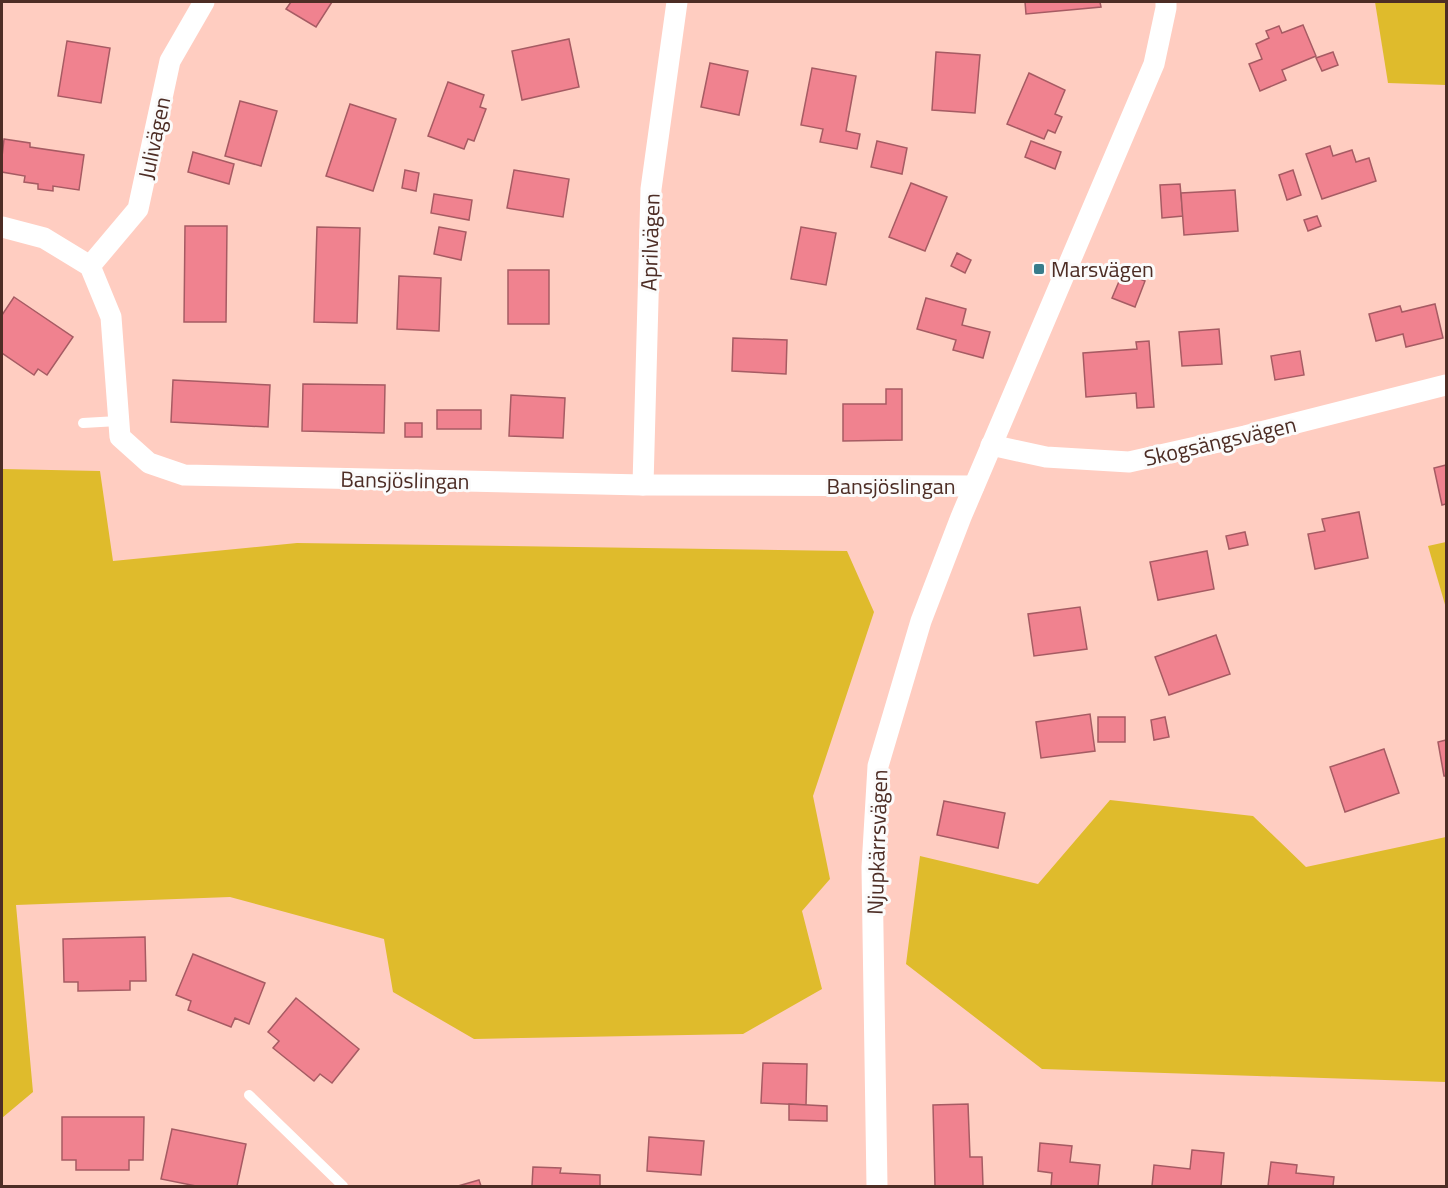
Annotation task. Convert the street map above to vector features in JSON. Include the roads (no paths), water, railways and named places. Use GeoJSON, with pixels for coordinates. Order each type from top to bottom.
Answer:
{"type":"FeatureCollection","features":[{"type":"Feature","properties":{"kind":"street","name":"Julivägen"},"geometry":{"type":"LineString","coordinates":[[90,266],[138,209],[170,61],[204,2]]}},
{"type":"Feature","properties":{"kind":"street","name":"Aprilvägen"},"geometry":{"type":"LineString","coordinates":[[643,485],[651,189],[677,2]]}},
{"type":"Feature","properties":{"kind":"street"},"geometry":{"type":"LineString","coordinates":[[991,445],[1154,64],[1166,2]]}},
{"type":"Feature","properties":{"kind":"street"},"geometry":{"type":"LineString","coordinates":[[2,227],[44,238],[90,266]]}},
{"type":"Feature","properties":{"kind":"street","name":"Bansjöslingan"},"geometry":{"type":"LineString","coordinates":[[90,266],[111,316],[120,437],[149,463],[184,475],[643,485],[974,486]]}},
{"type":"Feature","properties":{"kind":"street","name":"Skogsängsvägen"},"geometry":{"type":"LineString","coordinates":[[991,445],[1046,457],[1129,462],[1446,385]]}},
{"type":"Feature","properties":{"kind":"street","name":"Njupkärrsvägen"},"geometry":{"type":"LineString","coordinates":[[877,1186],[872,867],[878,766],[921,621],[991,445]]}},
{"type":"Feature","properties":{"kind":"lane"},"geometry":{"type":"LineString","coordinates":[[83,423],[118,421]]}},
{"type":"Feature","properties":{"kind":"lane"},"geometry":{"type":"LineString","coordinates":[[249,1095],[343,1186]]}},
{"type":"Feature","properties":{"kind":"place","name":"Marsvägen"},"geometry":{"type":"Point","coordinates":[1039,269]}}]}
